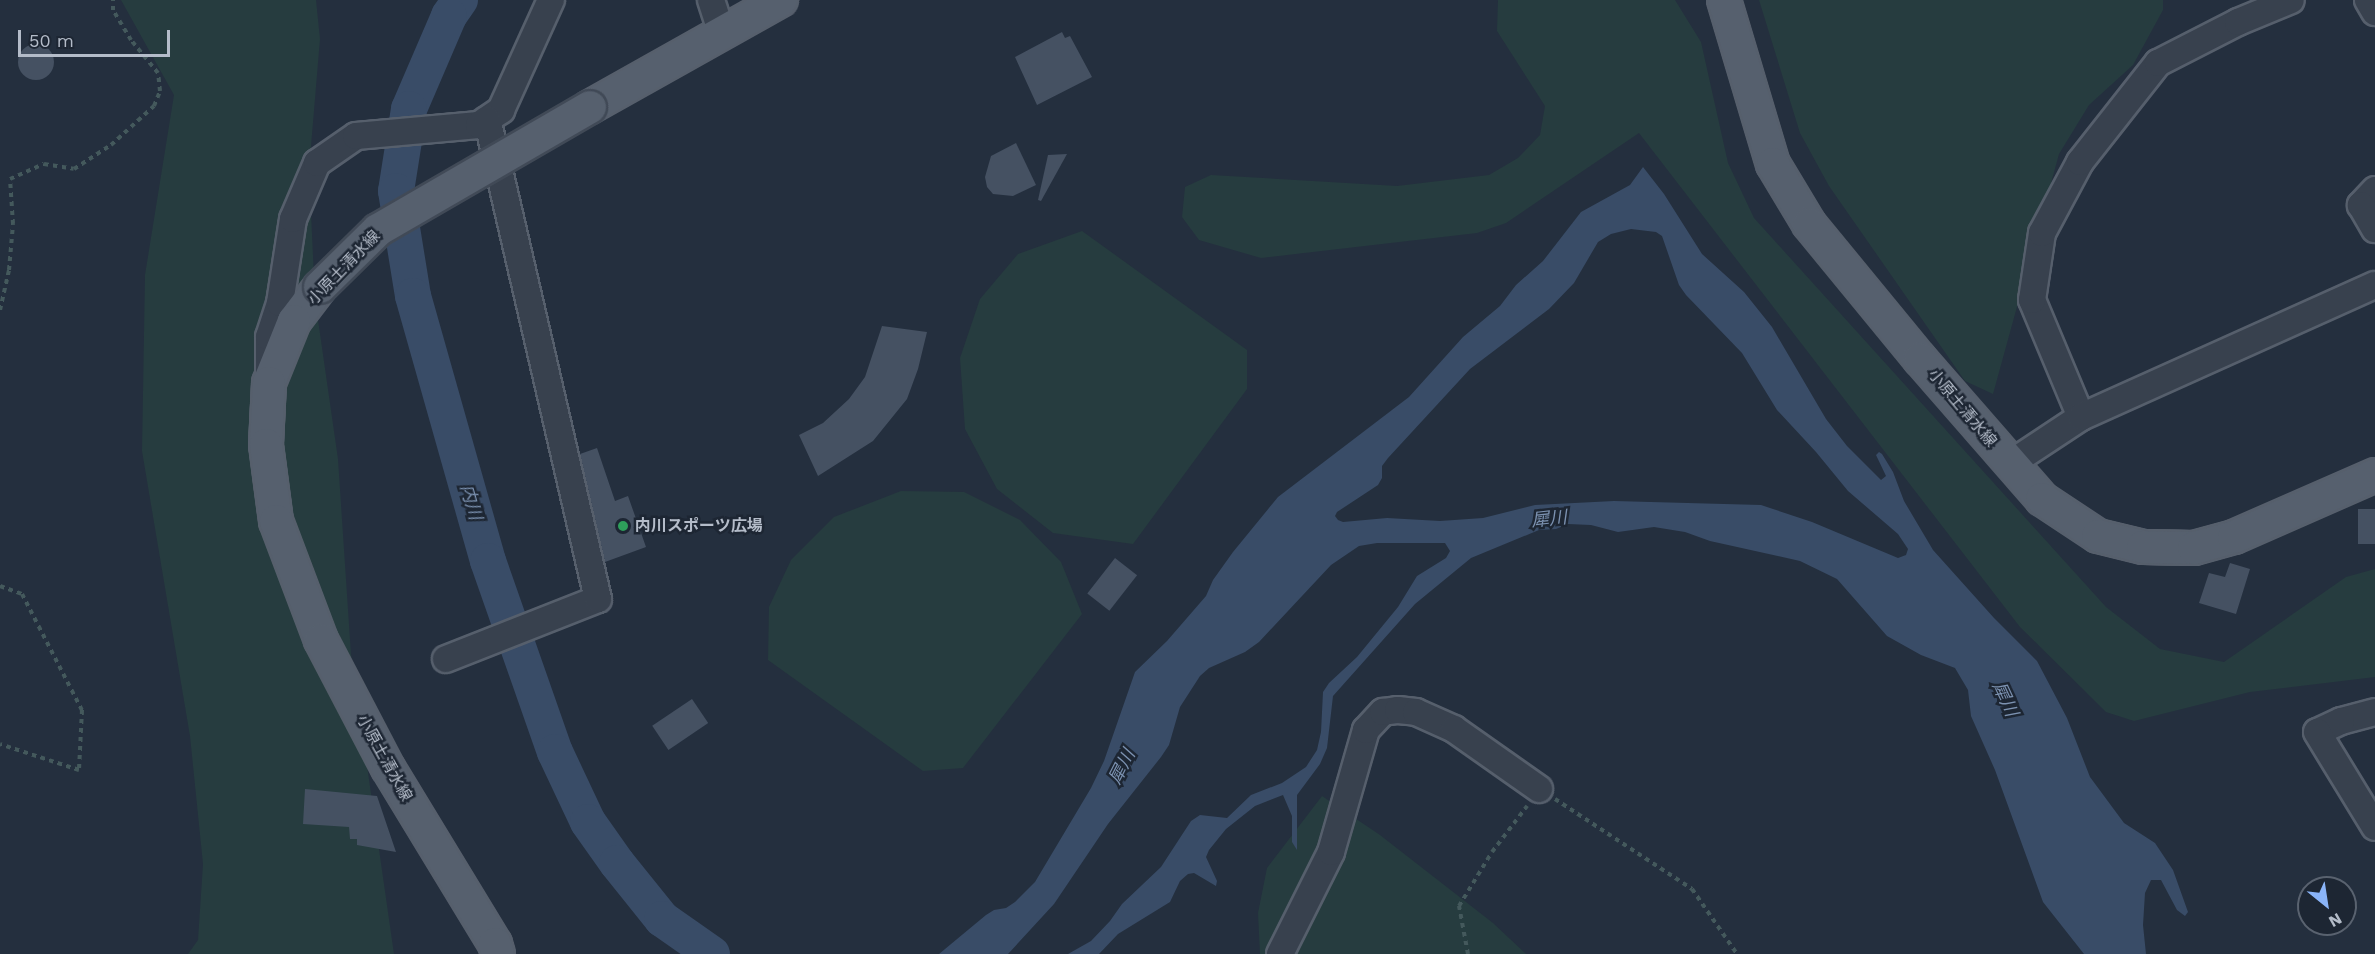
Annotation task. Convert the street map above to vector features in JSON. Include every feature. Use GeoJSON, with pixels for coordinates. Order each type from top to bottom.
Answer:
{"type":"FeatureCollection","features":[{"type":"Feature","properties":{"kind":"main road","name":"小原土清水線"},"geometry":{"type":"LineString","coordinates":[[498,954],[495,944],[388,768],[321,640],[276,521],[266,445],[269,383],[294,321],[320,287],[378,230],[781,0]]}},
{"type":"Feature","properties":{"kind":"main road","name":"小原土清水線"},"geometry":{"type":"LineString","coordinates":[[1724,0],[1773,164],[1809,224],[2010,465],[2042,499],[2098,536],[2143,547],[2194,548],[2234,537],[2375,475]]}},
{"type":"Feature","properties":{"kind":"street"},"geometry":{"type":"LineString","coordinates":[[269,383],[269,337],[280,303],[293,219],[317,163],[356,136],[477,124],[501,110],[551,0]]}},
{"type":"Feature","properties":{"kind":"street"},"geometry":{"type":"LineString","coordinates":[[711,0],[722,33]]}},
{"type":"Feature","properties":{"kind":"street"},"geometry":{"type":"LineString","coordinates":[[2081,417],[2032,300],[2042,233],[2080,162],[2158,63],[2238,22],[2291,0]]}},
{"type":"Feature","properties":{"kind":"street"},"geometry":{"type":"LineString","coordinates":[[2368,0],[2375,12]]}},
{"type":"Feature","properties":{"kind":"street"},"geometry":{"type":"LineString","coordinates":[[446,658],[598,598],[477,124]]}},
{"type":"Feature","properties":{"kind":"street"},"geometry":{"type":"LineString","coordinates":[[2375,190],[2361,205],[2375,229]]}},
{"type":"Feature","properties":{"kind":"street"},"geometry":{"type":"LineString","coordinates":[[2010,465],[2081,417],[2375,285]]}},
{"type":"Feature","properties":{"kind":"street"},"geometry":{"type":"LineString","coordinates":[[1280,954],[1331,852],[1366,730],[1383,712],[1398,710],[1416,712],[1454,729],[1539,789]]}},
{"type":"Feature","properties":{"kind":"street"},"geometry":{"type":"LineString","coordinates":[[2375,712],[2341,721],[2317,732],[2375,827]]}},
{"type":"Feature","properties":{"kind":"path"},"geometry":{"type":"LineString","coordinates":[[0,310],[9,270],[13,224],[10,179],[44,164],[75,169],[111,145],[154,106],[160,91],[158,73],[131,40],[113,9],[113,0]]}},
{"type":"Feature","properties":{"kind":"path"},"geometry":{"type":"LineString","coordinates":[[0,586],[21,594],[82,710],[79,770],[0,744]]}},
{"type":"Feature","properties":{"kind":"path"},"geometry":{"type":"LineString","coordinates":[[1468,954],[1459,906],[1492,852],[1539,789],[1692,890],[1737,954]]}},
{"type":"Feature","properties":{"kind":"green space"},"geometry":{"type":"Polygon","coordinates":[[[121,0],[316,0],[320,39],[309,170],[315,299],[338,459],[351,654],[394,954],[188,954],[198,940],[203,864],[190,736],[142,451],[145,275],[174,95],[121,0]]]}},
{"type":"Feature","properties":{"kind":"green space"},"geometry":{"type":"Polygon","coordinates":[[[1498,0],[1675,0],[1701,42],[1728,163],[1754,218],[2106,607],[2160,649],[2224,662],[2346,577],[2375,569],[2375,677],[2250,692],[2134,721],[2106,712],[2020,627],[1639,133],[1506,223],[1477,233],[1261,258],[1199,240],[1182,217],[1185,187],[1211,175],[1397,186],[1489,175],[1518,158],[1540,135],[1545,106],[1497,31],[1498,0]]]}},
{"type":"Feature","properties":{"kind":"green space"},"geometry":{"type":"Polygon","coordinates":[[[1759,0],[2163,0],[2163,10],[2133,65],[2089,105],[2059,154],[1993,394],[1965,381],[1829,186],[1800,133],[1759,0]]]}},
{"type":"Feature","properties":{"kind":"green space"},"geometry":{"type":"Polygon","coordinates":[[[1082,231],[1247,350],[1247,389],[1133,544],[1053,533],[997,489],[965,429],[960,358],[980,299],[1018,254],[1082,231]]]}},
{"type":"Feature","properties":{"kind":"green space"},"geometry":{"type":"Polygon","coordinates":[[[901,491],[964,492],[1020,520],[1061,562],[1082,614],[963,768],[923,771],[768,660],[769,607],[791,560],[834,517],[901,491]]]}},
{"type":"Feature","properties":{"kind":"green space"},"geometry":{"type":"Polygon","coordinates":[[[1322,796],[1380,835],[1493,923],[1526,954],[1260,954],[1258,913],[1267,868],[1322,796]]]}},
{"type":"Feature","properties":{"kind":"water","name":"犀川"},"geometry":{"type":"Polygon","coordinates":[[[1643,167],[1664,194],[1702,254],[1744,292],[1772,327],[1826,419],[1847,446],[1881,480],[1886,476],[1876,455],[1879,452],[1882,454],[1893,472],[1904,501],[1933,550],[1994,618],[2037,661],[2067,718],[2090,777],[2124,823],[2155,843],[2173,870],[2188,912],[2185,916],[2177,910],[2161,880],[2151,880],[2145,893],[2143,925],[2146,954],[2084,954],[2043,902],[1995,770],[1971,716],[1968,690],[1955,668],[1921,655],[1887,636],[1837,579],[1800,561],[1710,541],[1685,532],[1654,527],[1618,532],[1591,525],[1568,524],[1556,529],[1539,530],[1471,558],[1415,604],[1333,696],[1327,748],[1320,764],[1297,795],[1297,850],[1292,842],[1292,816],[1283,795],[1255,806],[1226,829],[1209,850],[1206,857],[1217,881],[1216,886],[1194,873],[1188,874],[1180,881],[1170,902],[1118,934],[1099,954],[1068,954],[1091,941],[1122,904],[1161,867],[1191,821],[1200,815],[1227,818],[1251,795],[1282,783],[1306,767],[1317,750],[1321,732],[1323,692],[1329,683],[1357,657],[1398,607],[1417,576],[1446,558],[1450,551],[1445,543],[1377,543],[1359,546],[1331,565],[1259,642],[1245,652],[1209,668],[1200,676],[1180,707],[1169,745],[1161,757],[1108,824],[1054,904],[1008,954],[939,954],[986,915],[1015,902],[1035,882],[1091,788],[1104,761],[1135,672],[1167,641],[1206,596],[1213,580],[1233,552],[1278,497],[1409,397],[1463,337],[1500,306],[1516,285],[1543,261],[1581,212],[1630,185],[1643,167]],[[1631,229],[1611,234],[1598,242],[1574,283],[1549,309],[1470,369],[1388,458],[1382,466],[1382,478],[1378,485],[1337,512],[1335,516],[1338,520],[1343,522],[1387,518],[1440,521],[1483,518],[1535,505],[1614,501],[1761,505],[1812,522],[1898,558],[1906,555],[1908,549],[1898,534],[1848,491],[1777,410],[1742,353],[1686,295],[1679,285],[1662,236],[1656,232],[1631,229]]]}},
{"type":"Feature","properties":{"kind":"building"},"geometry":{"type":"Polygon","coordinates":[[[1062,32],[1065,38],[1070,36],[1092,77],[1037,105],[1015,57],[1062,32]]]}},
{"type":"Feature","properties":{"kind":"building"},"geometry":{"type":"Polygon","coordinates":[[[36,44],[49,49],[54,62],[49,75],[36,80],[23,75],[18,62],[23,49],[36,44]]]}},
{"type":"Feature","properties":{"kind":"building"},"geometry":{"type":"Polygon","coordinates":[[[1016,143],[1036,185],[1013,196],[993,194],[987,187],[985,177],[991,156],[1016,143]]]}},
{"type":"Feature","properties":{"kind":"building"},"geometry":{"type":"Polygon","coordinates":[[[1067,154],[1041,201],[1038,200],[1048,155],[1067,154]]]}},
{"type":"Feature","properties":{"kind":"building"},"geometry":{"type":"Polygon","coordinates":[[[882,326],[927,332],[918,369],[907,399],[873,441],[818,476],[799,435],[823,423],[849,399],[865,377],[882,326]]]}},
{"type":"Feature","properties":{"kind":"building"},"geometry":{"type":"Polygon","coordinates":[[[597,448],[615,501],[628,496],[646,547],[605,562],[580,454],[597,448]]]}},
{"type":"Feature","properties":{"kind":"building"},"geometry":{"type":"Polygon","coordinates":[[[2358,509],[2375,509],[2375,544],[2358,544],[2358,509]]]}},
{"type":"Feature","properties":{"kind":"building"},"geometry":{"type":"Polygon","coordinates":[[[1115,558],[1137,575],[1109,611],[1087,593],[1115,558]]]}},
{"type":"Feature","properties":{"kind":"building"},"geometry":{"type":"Polygon","coordinates":[[[2230,563],[2250,569],[2236,614],[2199,603],[2209,573],[2225,577],[2230,563]]]}},
{"type":"Feature","properties":{"kind":"building"},"geometry":{"type":"Polygon","coordinates":[[[692,699],[708,723],[668,750],[652,726],[692,699]]]}},
{"type":"Feature","properties":{"kind":"building"},"geometry":{"type":"Polygon","coordinates":[[[305,789],[377,796],[396,852],[357,845],[357,839],[350,839],[349,827],[303,824],[305,789]]]}},
{"type":"Feature","properties":{"kind":"waterway","name":"内川"},"geometry":{"type":"LineString","coordinates":[[460,0],[449,16],[409,109],[396,191],[413,296],[488,561],[555,752],[588,822],[617,863],[662,919],[712,954]]}},
{"type":"Feature","properties":{"kind":"place","name":"内川スポーツ広場"},"geometry":{"type":"Point","coordinates":[623,526]}}]}
